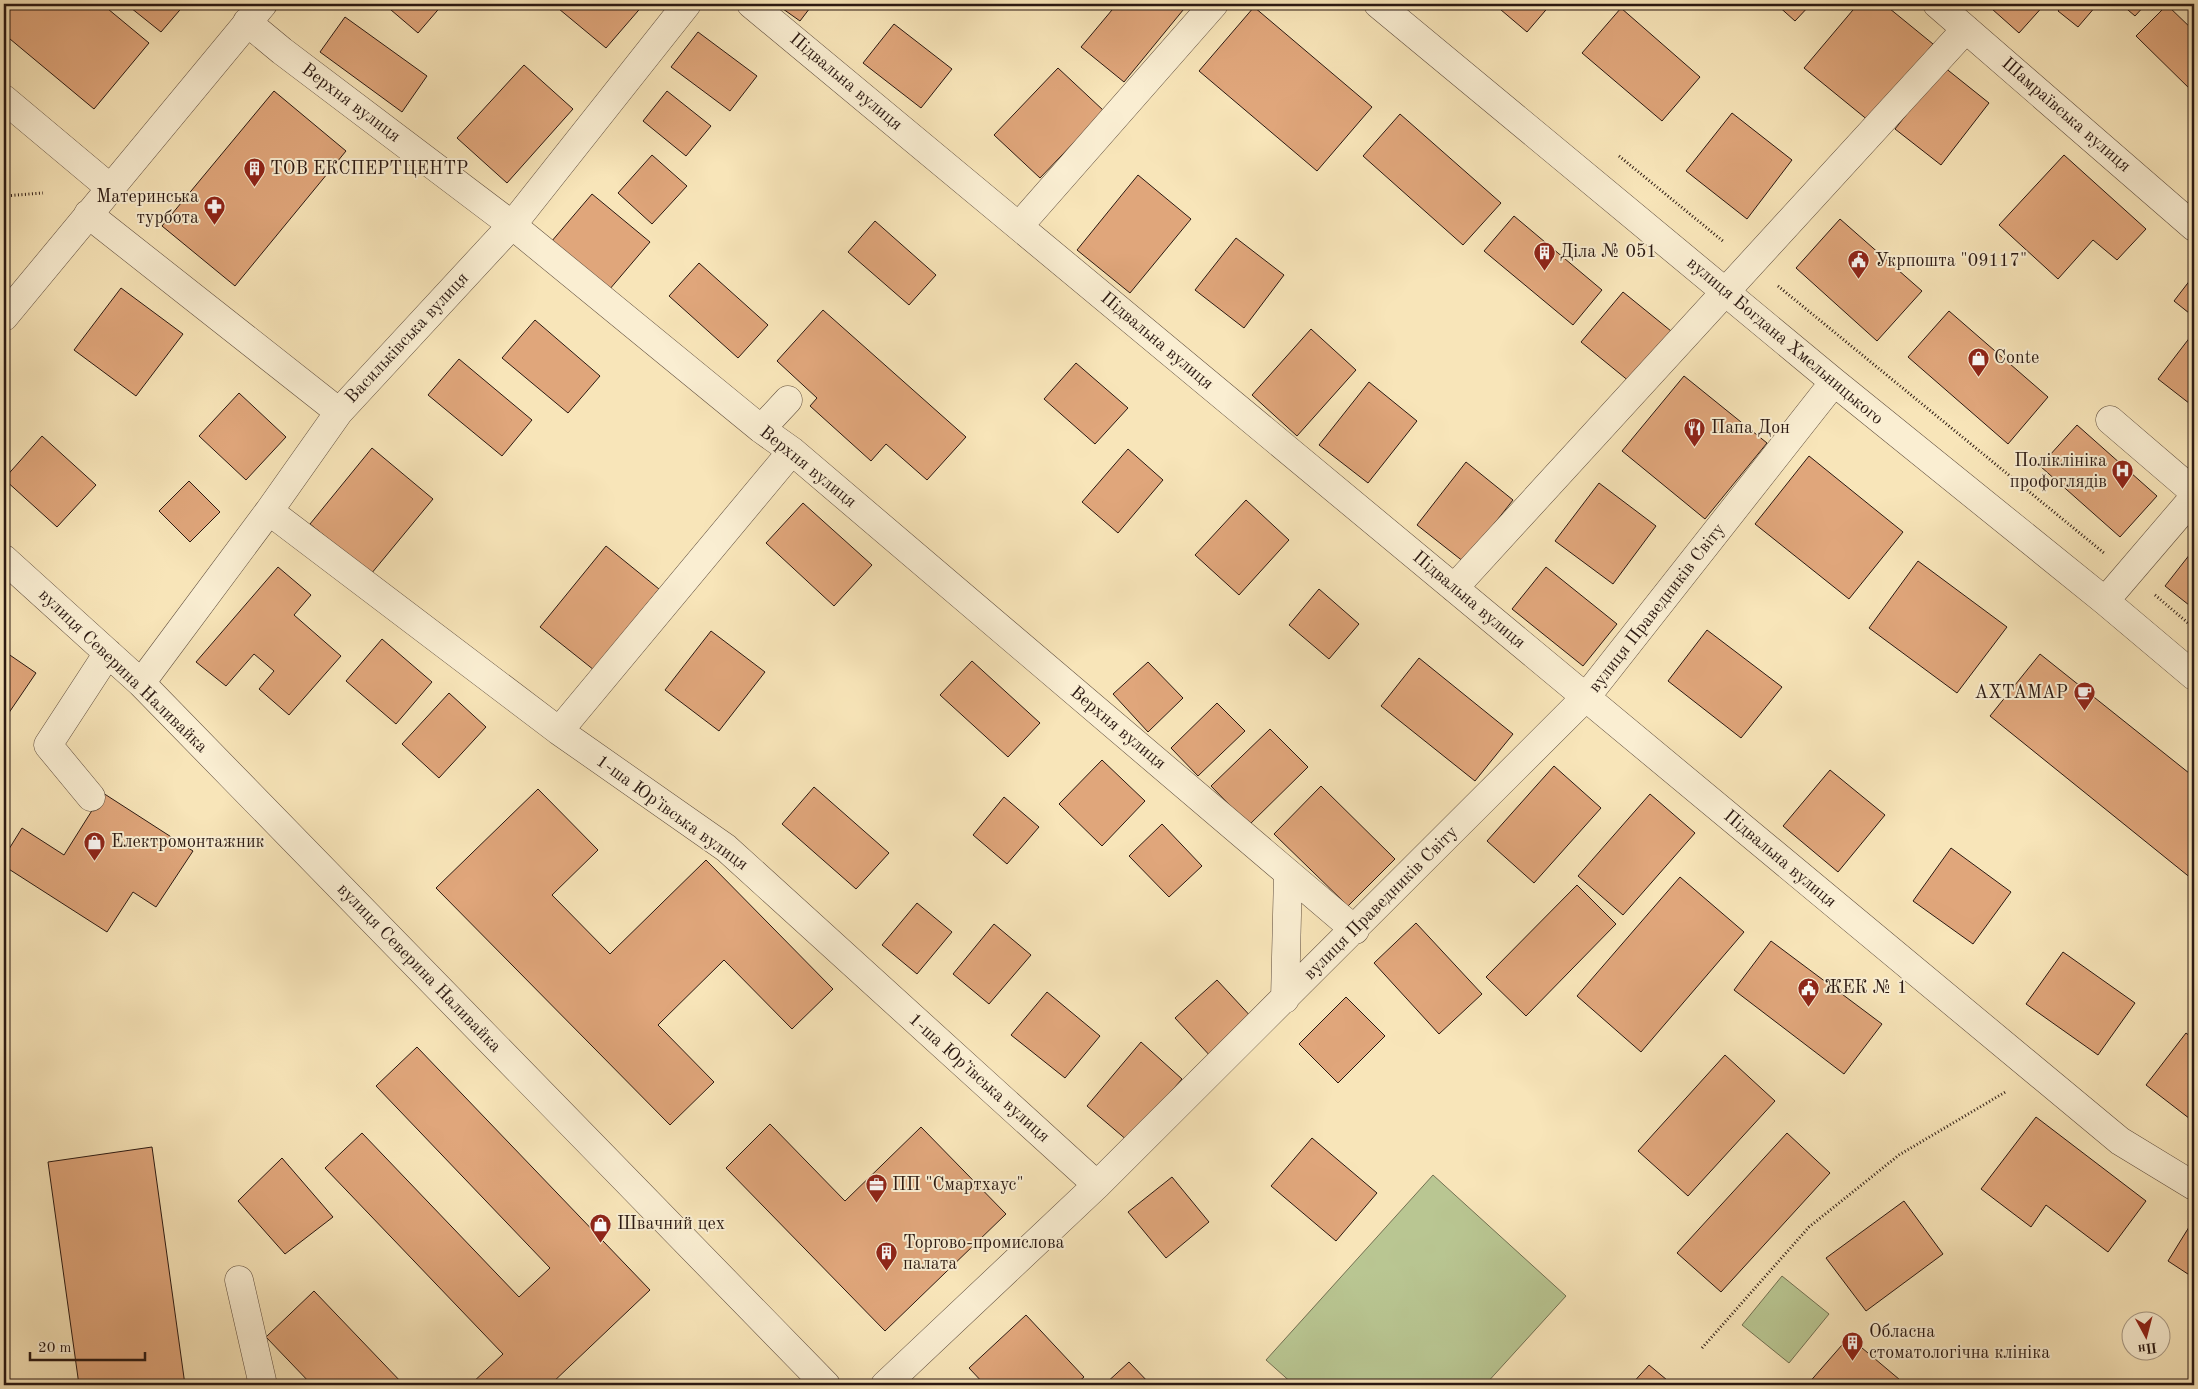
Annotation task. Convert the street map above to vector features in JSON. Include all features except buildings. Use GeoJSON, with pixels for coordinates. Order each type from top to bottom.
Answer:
{"type":"FeatureCollection","features":[{"type":"Feature","properties":{"kind":"street","name":"Васильківська вулиця"},"geometry":{"type":"LineString","coordinates":[[141,683],[269,511],[339,412],[512,224],[687,4]]}},
{"type":"Feature","properties":{"kind":"street","name":"Підвальна вулиця"},"geometry":{"type":"LineString","coordinates":[[750,4],[2120,1141],[2194,1186]]}},
{"type":"Feature","properties":{"kind":"street"},"geometry":{"type":"LineString","coordinates":[[1019,226],[1214,4]]}},
{"type":"Feature","properties":{"kind":"street","name":"вулиця Богдана Хмельницького"},"geometry":{"type":"LineString","coordinates":[[1378,4],[1834,382],[2106,601],[2194,676]]}},
{"type":"Feature","properties":{"kind":"street","name":"Шамраївська вулиця"},"geometry":{"type":"LineString","coordinates":[[1937,4],[2194,227]]}},
{"type":"Feature","properties":{"kind":"street","name":"Верхня вулиця"},"geometry":{"type":"LineString","coordinates":[[255,13],[282,51],[512,224],[761,429],[792,451],[1354,930]]}},
{"type":"Feature","properties":{"kind":"street"},"geometry":{"type":"LineString","coordinates":[[4,317],[109,187],[255,13]]}},
{"type":"Feature","properties":{"kind":"street"},"geometry":{"type":"LineString","coordinates":[[1454,588],[1966,29]]}},
{"type":"Feature","properties":{"kind":"street"},"geometry":{"type":"LineString","coordinates":[[4,99],[109,187]]}},
{"type":"Feature","properties":{"kind":"street"},"geometry":{"type":"LineString","coordinates":[[88,214],[339,412]]}},
{"type":"Feature","properties":{"kind":"street","name":"вулиця Праведників Світу"},"geometry":{"type":"LineString","coordinates":[[884,1385],[1097,1185],[1586,697],[1834,382]]}},
{"type":"Feature","properties":{"kind":"street"},"geometry":{"type":"LineString","coordinates":[[761,429],[788,400]]}},
{"type":"Feature","properties":{"kind":"street"},"geometry":{"type":"LineString","coordinates":[[2110,420],[2194,492]]}},
{"type":"Feature","properties":{"kind":"street"},"geometry":{"type":"LineString","coordinates":[[559,732],[792,451]]}},
{"type":"Feature","properties":{"kind":"street"},"geometry":{"type":"LineString","coordinates":[[2106,601],[2194,497]]}},
{"type":"Feature","properties":{"kind":"street","name":"1-ша Юрʼївська вулиця"},"geometry":{"type":"LineString","coordinates":[[269,511],[559,732],[726,848],[1097,1185]]}},
{"type":"Feature","properties":{"kind":"street","name":"вулиця Северина Наливайка"},"geometry":{"type":"LineString","coordinates":[[4,559],[141,683],[826,1385]]}},
{"type":"Feature","properties":{"kind":"street"},"geometry":{"type":"LineString","coordinates":[[90,797],[48,746],[108,654]]}},
{"type":"Feature","properties":{"kind":"street"},"geometry":{"type":"LineString","coordinates":[[1285,998],[1288,873]]}},
{"type":"Feature","properties":{"kind":"street"},"geometry":{"type":"LineString","coordinates":[[239,1280],[263,1385]]}},
{"type":"Feature","properties":{"kind":"path"},"geometry":{"type":"LineString","coordinates":[[4,196],[43,193]]}},
{"type":"Feature","properties":{"kind":"path"},"geometry":{"type":"LineString","coordinates":[[1771,281],[2130,573],[2194,628]]}},
{"type":"Feature","properties":{"kind":"path"},"geometry":{"type":"LineString","coordinates":[[1702,1348],[1809,1228],[1899,1155],[2038,1072]]}},
{"type":"Feature","properties":{"kind":"green space"},"geometry":{"type":"Polygon","coordinates":[[[1433,1175],[1566,1296],[1485,1385],[1294,1385],[1266,1360],[1433,1175]]]}},
{"type":"Feature","properties":{"kind":"green space"},"geometry":{"type":"Polygon","coordinates":[[[1782,1276],[1829,1314],[1789,1363],[1742,1325],[1782,1276]]]}},
{"type":"Feature","properties":{"kind":"place","name":"ТОВ ЕКСПЕРТЦЕНТР"},"geometry":{"type":"Point","coordinates":[254,188]}},
{"type":"Feature","properties":{"kind":"place","name":"Материнська турбота"},"geometry":{"type":"Point","coordinates":[215,226]}},
{"type":"Feature","properties":{"kind":"place","name":"Діла № 051"},"geometry":{"type":"Point","coordinates":[1544,271]}},
{"type":"Feature","properties":{"kind":"place","name":"Укрпошта \"09117\""},"geometry":{"type":"Point","coordinates":[1859,280]}},
{"type":"Feature","properties":{"kind":"place","name":"Conte"},"geometry":{"type":"Point","coordinates":[1978,377]}},
{"type":"Feature","properties":{"kind":"place","name":"Папа Дон"},"geometry":{"type":"Point","coordinates":[1695,447]}},
{"type":"Feature","properties":{"kind":"place","name":"Поліклініка профоглядів"},"geometry":{"type":"Point","coordinates":[2123,490]}},
{"type":"Feature","properties":{"kind":"place","name":"АХТАМАР"},"geometry":{"type":"Point","coordinates":[2084,712]}},
{"type":"Feature","properties":{"kind":"place","name":"Електромонтажник"},"geometry":{"type":"Point","coordinates":[95,861]}},
{"type":"Feature","properties":{"kind":"place","name":"ЖЕК № 1"},"geometry":{"type":"Point","coordinates":[1808,1007]}},
{"type":"Feature","properties":{"kind":"place","name":"ПП \"Смартхаус\""},"geometry":{"type":"Point","coordinates":[876,1204]}},
{"type":"Feature","properties":{"kind":"place","name":"Швачний цех"},"geometry":{"type":"Point","coordinates":[601,1243]}},
{"type":"Feature","properties":{"kind":"place","name":"Торгово-промислова палата"},"geometry":{"type":"Point","coordinates":[887,1272]}},
{"type":"Feature","properties":{"kind":"place","name":"Обласна стоматологічна клініка"},"geometry":{"type":"Point","coordinates":[1853,1361]}}]}
